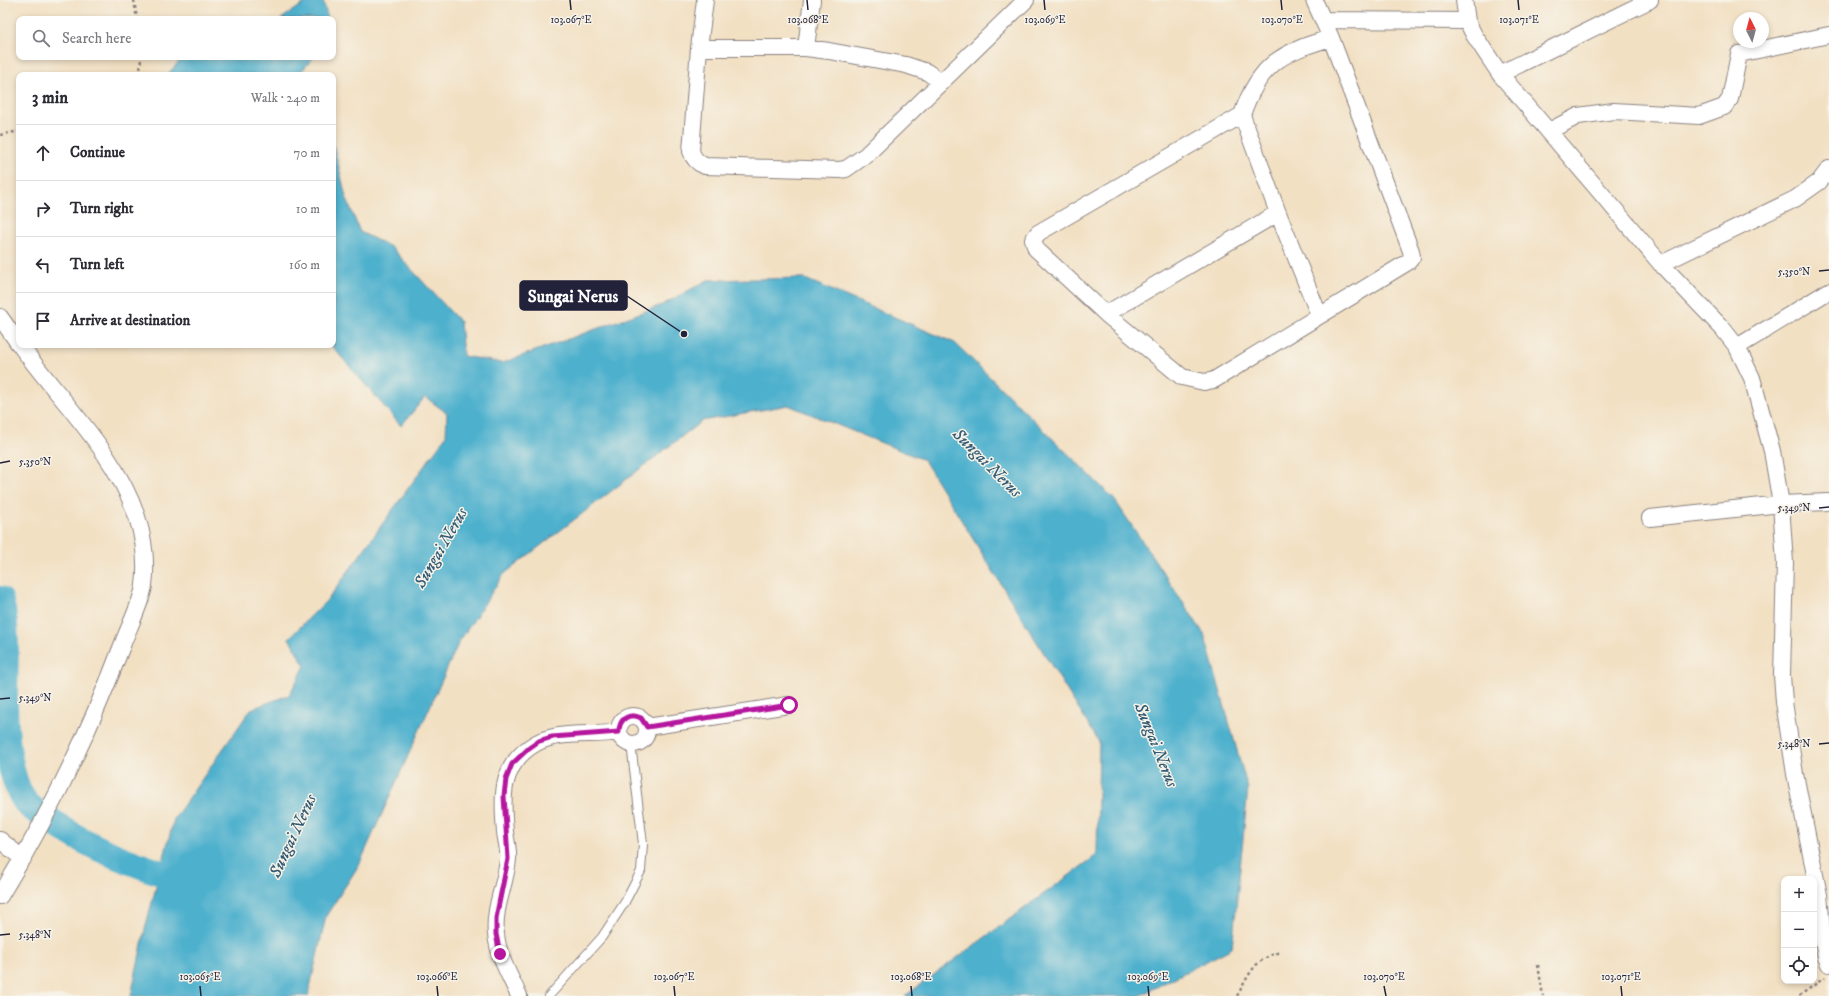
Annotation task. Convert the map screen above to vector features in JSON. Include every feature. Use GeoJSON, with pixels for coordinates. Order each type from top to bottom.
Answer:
{"type":"FeatureCollection","features":[{"type":"Feature","properties":{"kind":"street"},"geometry":{"type":"LineString","coordinates":[[705,0],[699,48],[691,151],[693,157],[699,164],[704,166],[831,170],[846,169],[866,155],[1026,0]]}},
{"type":"Feature","properties":{"kind":"street"},"geometry":{"type":"LineString","coordinates":[[806,48],[812,0]]}},
{"type":"Feature","properties":{"kind":"street"},"geometry":{"type":"LineString","coordinates":[[1242,115],[1045,229],[1034,237],[1033,243],[1036,249],[1106,314],[1182,377],[1204,382],[1214,380],[1408,262],[1412,254],[1331,38],[1314,0]]}},
{"type":"Feature","properties":{"kind":"street"},"geometry":{"type":"LineString","coordinates":[[1464,0],[1467,21],[1474,35],[1500,74],[1661,264],[1723,329],[1737,347],[1752,378],[1772,451],[1781,504],[1785,563],[1782,675],[1784,702],[1795,774],[1819,895],[1823,939],[1826,957],[1829,964]]}},
{"type":"Feature","properties":{"kind":"street"},"geometry":{"type":"LineString","coordinates":[[1500,74],[1650,0]]}},
{"type":"Feature","properties":{"kind":"street"},"geometry":{"type":"LineString","coordinates":[[1324,20],[1467,21]]}},
{"type":"Feature","properties":{"kind":"street"},"geometry":{"type":"LineString","coordinates":[[1548,131],[1578,116],[1614,111],[1700,116],[1724,107],[1730,99],[1739,54],[1829,34]]}},
{"type":"Feature","properties":{"kind":"street"},"geometry":{"type":"LineString","coordinates":[[1319,315],[1278,213],[1242,115],[1249,95],[1258,80],[1270,66],[1296,48],[1331,38]]}},
{"type":"Feature","properties":{"kind":"street"},"geometry":{"type":"LineString","coordinates":[[699,48],[806,48],[906,65],[928,72],[941,82]]}},
{"type":"Feature","properties":{"kind":"street"},"geometry":{"type":"LineString","coordinates":[[1661,264],[1795,199],[1819,182],[1829,169]]}},
{"type":"Feature","properties":{"kind":"street"},"geometry":{"type":"LineString","coordinates":[[1106,314],[1278,213]]}},
{"type":"Feature","properties":{"kind":"street"},"geometry":{"type":"LineString","coordinates":[[1737,347],[1829,291]]}},
{"type":"Feature","properties":{"kind":"street"},"geometry":{"type":"LineString","coordinates":[[0,317],[16,340]]}},
{"type":"Feature","properties":{"kind":"street"},"geometry":{"type":"LineString","coordinates":[[0,896],[23,859],[63,782],[108,681],[144,587],[144,540],[137,516],[124,487],[106,456],[22,348]]}},
{"type":"Feature","properties":{"kind":"street"},"geometry":{"type":"LineString","coordinates":[[1650,518],[1781,504],[1829,502]]}},
{"type":"Feature","properties":{"kind":"street"},"geometry":{"type":"LineString","coordinates":[[647,727],[789,705]]}},
{"type":"Feature","properties":{"kind":"street"},"geometry":{"type":"LineString","coordinates":[[632,715],[641,718],[647,727],[644,739],[640,742],[631,744],[623,740],[619,732],[620,723],[623,719],[632,715]]}},
{"type":"Feature","properties":{"kind":"street"},"geometry":{"type":"LineString","coordinates":[[519,996],[500,954],[496,934],[496,918],[508,859],[504,796],[506,779],[512,764],[539,741],[552,737],[619,732]]}},
{"type":"Feature","properties":{"kind":"street"},"geometry":{"type":"LineString","coordinates":[[0,840],[23,859]]}},
{"type":"Feature","properties":{"kind":"lane"},"geometry":{"type":"LineString","coordinates":[[549,996],[602,938],[625,902],[641,871],[643,844],[631,744]]}},
{"type":"Feature","properties":{"kind":"path"},"geometry":{"type":"LineString","coordinates":[[134,0],[137,16]]}},
{"type":"Feature","properties":{"kind":"path"},"geometry":{"type":"LineString","coordinates":[[140,72],[141,60]]}},
{"type":"Feature","properties":{"kind":"path"},"geometry":{"type":"LineString","coordinates":[[0,135],[16,132]]}},
{"type":"Feature","properties":{"kind":"path"},"geometry":{"type":"LineString","coordinates":[[1237,996],[1252,969],[1269,955],[1281,952]]}},
{"type":"Feature","properties":{"kind":"path"},"geometry":{"type":"LineString","coordinates":[[1538,965],[1543,996]]}},
{"type":"Feature","properties":{"kind":"path"},"geometry":{"type":"LineString","coordinates":[[1799,996],[1829,974]]}},
{"type":"Feature","properties":{"kind":"water"},"geometry":{"type":"Polygon","coordinates":[[[309,0],[323,0],[327,16],[285,16],[309,0]]]}},
{"type":"Feature","properties":{"kind":"water"},"geometry":{"type":"Polygon","coordinates":[[[180,60],[311,60],[301,72],[170,72],[180,60]]]}},
{"type":"Feature","properties":{"kind":"water"},"geometry":{"type":"Polygon","coordinates":[[[336,155],[346,197],[360,232],[391,247],[460,322],[463,356],[502,363],[662,305],[708,280],[803,278],[955,343],[1114,499],[1204,634],[1248,789],[1232,948],[1139,996],[905,996],[1097,855],[1099,742],[924,460],[788,405],[702,421],[504,574],[459,642],[359,865],[326,916],[308,996],[131,996],[146,925],[174,819],[251,709],[289,695],[305,666],[289,638],[329,598],[446,436],[447,413],[425,397],[401,426],[334,348],[336,348],[336,155]]]}},
{"type":"Feature","properties":{"kind":"waterway"},"geometry":{"type":"LineString","coordinates":[[0,599],[3,609],[6,634],[5,710],[7,738],[16,782],[27,804],[64,829],[117,857],[193,884]]}},
{"type":"Feature","properties":{"kind":"place","name":"Sungai Nerus"},"geometry":{"type":"Point","coordinates":[684,334]}},
{"type":"Feature","properties":{"kind":"route"},"geometry":{"type":"LineString","coordinates":[[500,954],[496,934],[496,918],[508,859],[504,796],[506,779],[512,764],[529,748],[539,741],[552,737],[619,732],[620,723],[623,719],[632,715],[645,721],[647,727],[789,705]]}}]}
